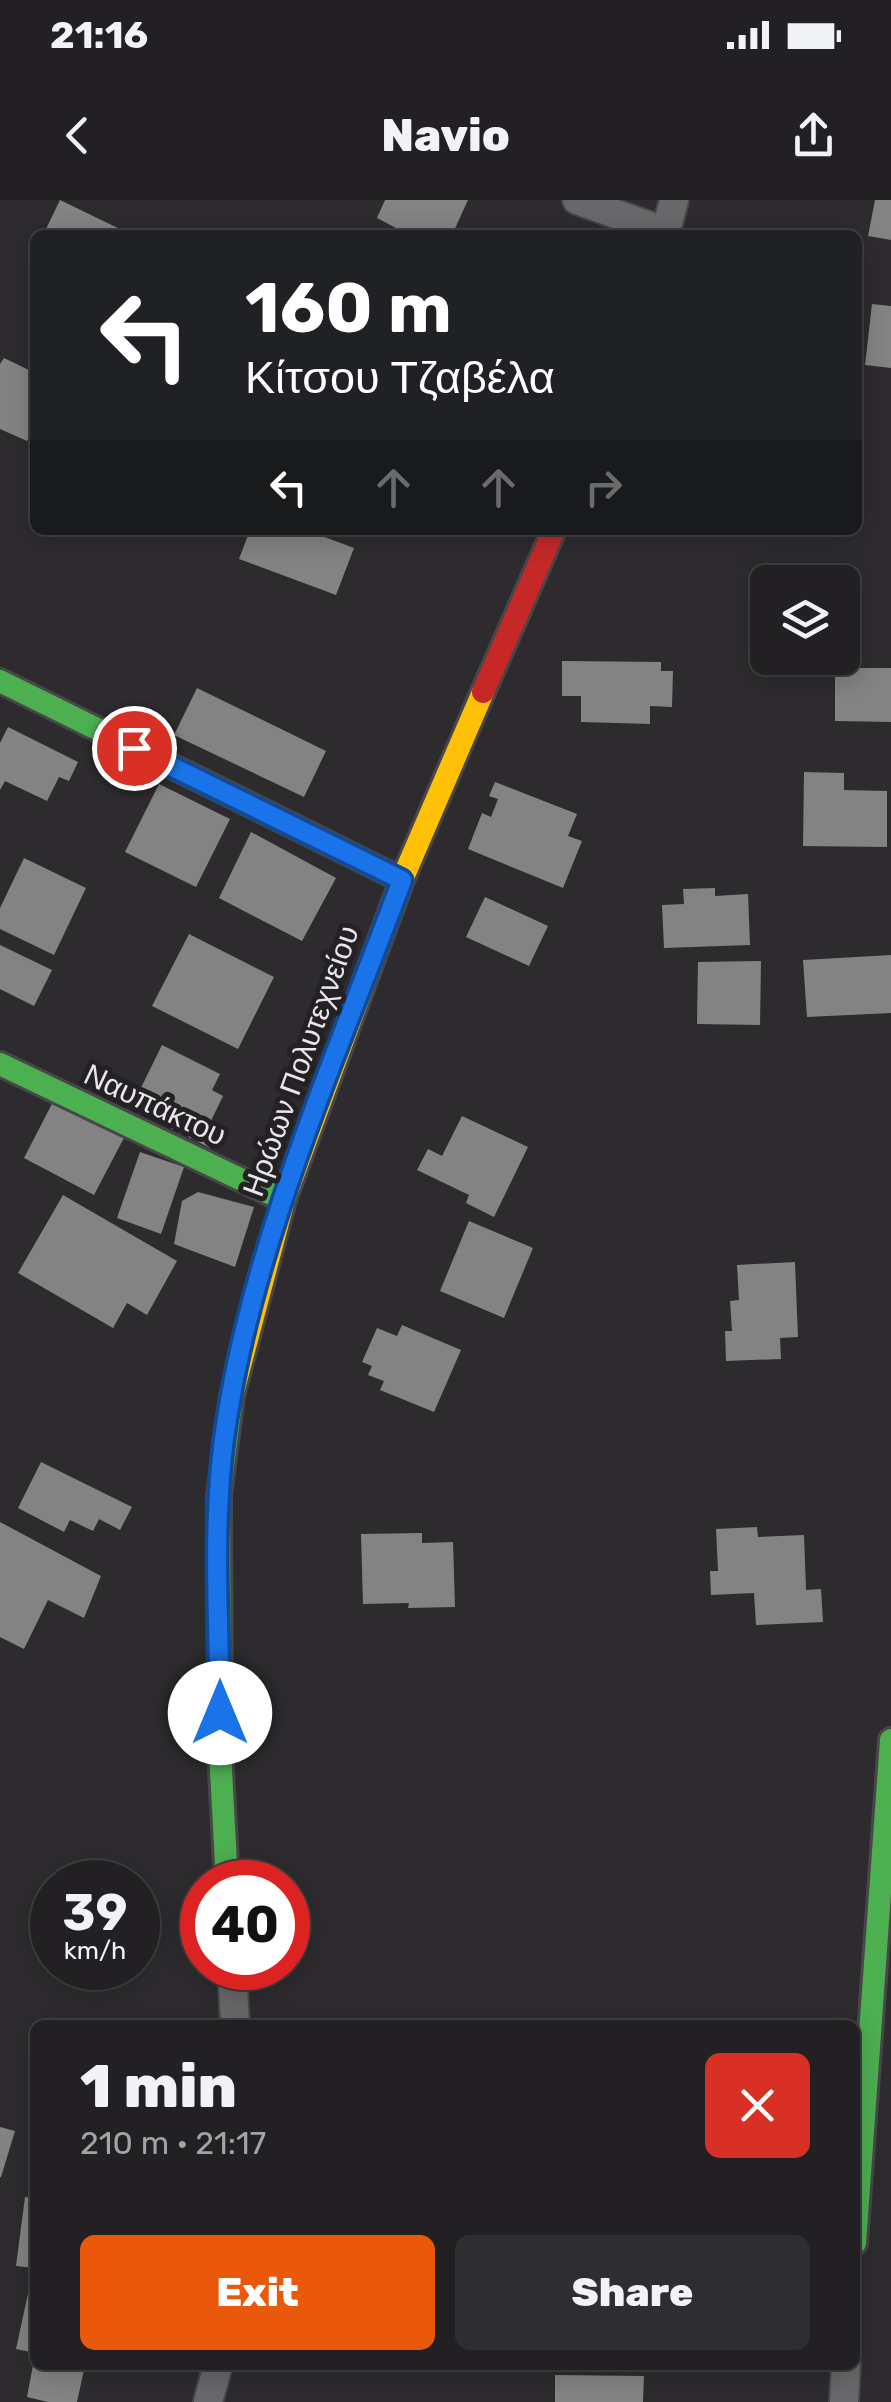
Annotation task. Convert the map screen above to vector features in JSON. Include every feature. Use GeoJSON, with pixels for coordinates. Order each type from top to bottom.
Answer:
{"type":"FeatureCollection","features":[{"type":"Feature","properties":{"kind":"street"},"geometry":{"type":"LineString","coordinates":[[576,200],[655,230]]}},
{"type":"Feature","properties":{"kind":"street"},"geometry":{"type":"LineString","coordinates":[[667,230],[674,200]]}},
{"type":"Feature","properties":{"kind":"street","name":"Ηρώων Πολυτεχνείου"},"geometry":{"type":"LineString","coordinates":[[226,1860],[220,1752],[219,1495],[224,1438],[238,1364],[284,1200],[402,880],[552,535]]}},
{"type":"Feature","properties":{"kind":"street"},"geometry":{"type":"LineString","coordinates":[[0,681],[402,880]]}},
{"type":"Feature","properties":{"kind":"street","name":"Ναυπάκτου"},"geometry":{"type":"LineString","coordinates":[[0,1064],[284,1200]]}},
{"type":"Feature","properties":{"kind":"street"},"geometry":{"type":"LineString","coordinates":[[860,2173],[891,1740]]}},
{"type":"Feature","properties":{"kind":"street"},"geometry":{"type":"LineString","coordinates":[[233,1990],[235,2020]]}},
{"type":"Feature","properties":{"kind":"street"},"geometry":{"type":"LineString","coordinates":[[208,2402],[217,2370]]}},
{"type":"Feature","properties":{"kind":"street"},"geometry":{"type":"LineString","coordinates":[[844,2402],[846,2370]]}},
{"type":"Feature","properties":{"kind":"building"},"geometry":{"type":"Polygon","coordinates":[[[60,200],[122,230],[45,230],[60,200]]]}},
{"type":"Feature","properties":{"kind":"building"},"geometry":{"type":"Polygon","coordinates":[[[385,200],[468,200],[454,230],[400,230],[377,218],[385,200]]]}},
{"type":"Feature","properties":{"kind":"building"},"geometry":{"type":"Polygon","coordinates":[[[875,200],[891,200],[891,240],[868,236],[875,200]]]}},
{"type":"Feature","properties":{"kind":"building"},"geometry":{"type":"Polygon","coordinates":[[[872,304],[891,306],[891,368],[865,365],[872,304]]]}},
{"type":"Feature","properties":{"kind":"building"},"geometry":{"type":"Polygon","coordinates":[[[4,358],[30,371],[27,441],[0,429],[0,364],[4,358]]]}},
{"type":"Feature","properties":{"kind":"building"},"geometry":{"type":"Polygon","coordinates":[[[248,535],[319,535],[354,548],[336,595],[239,559],[248,535]]]}},
{"type":"Feature","properties":{"kind":"building"},"geometry":{"type":"Polygon","coordinates":[[[562,661],[661,662],[661,671],[673,671],[672,707],[650,706],[650,724],[581,722],[581,696],[562,696],[562,661]]]}},
{"type":"Feature","properties":{"kind":"building"},"geometry":{"type":"Polygon","coordinates":[[[860,668],[891,668],[891,722],[835,721],[835,675],[860,675],[860,668]]]}},
{"type":"Feature","properties":{"kind":"building"},"geometry":{"type":"Polygon","coordinates":[[[197,688],[326,751],[304,797],[174,735],[197,688]]]}},
{"type":"Feature","properties":{"kind":"building"},"geometry":{"type":"Polygon","coordinates":[[[8,727],[78,762],[69,781],[59,777],[47,801],[5,781],[0,790],[0,743],[8,727]]]}},
{"type":"Feature","properties":{"kind":"building"},"geometry":{"type":"Polygon","coordinates":[[[804,772],[844,773],[844,790],[887,791],[887,847],[803,846],[804,772]]]}},
{"type":"Feature","properties":{"kind":"building"},"geometry":{"type":"Polygon","coordinates":[[[495,782],[577,814],[568,836],[582,841],[563,888],[468,849],[482,813],[491,817],[498,799],[489,796],[495,782]]]}},
{"type":"Feature","properties":{"kind":"building"},"geometry":{"type":"Polygon","coordinates":[[[159,784],[230,819],[196,887],[125,852],[159,784]]]}},
{"type":"Feature","properties":{"kind":"building"},"geometry":{"type":"Polygon","coordinates":[[[251,832],[336,878],[302,941],[219,898],[251,832]]]}},
{"type":"Feature","properties":{"kind":"building"},"geometry":{"type":"Polygon","coordinates":[[[24,858],[86,888],[54,955],[0,929],[0,908],[24,858]]]}},
{"type":"Feature","properties":{"kind":"building"},"geometry":{"type":"Polygon","coordinates":[[[715,888],[715,896],[748,894],[750,945],[664,948],[662,905],[684,904],[683,889],[715,888]]]}},
{"type":"Feature","properties":{"kind":"building"},"geometry":{"type":"Polygon","coordinates":[[[485,897],[548,926],[529,966],[466,937],[485,897]]]}},
{"type":"Feature","properties":{"kind":"building"},"geometry":{"type":"Polygon","coordinates":[[[189,934],[274,977],[238,1049],[152,1006],[189,934]]]}},
{"type":"Feature","properties":{"kind":"building"},"geometry":{"type":"Polygon","coordinates":[[[0,945],[52,970],[34,1006],[0,989],[0,945]]]}},
{"type":"Feature","properties":{"kind":"building"},"geometry":{"type":"Polygon","coordinates":[[[891,955],[891,1013],[807,1017],[803,960],[891,955]]]}},
{"type":"Feature","properties":{"kind":"building"},"geometry":{"type":"Polygon","coordinates":[[[761,961],[760,1025],[697,1024],[698,962],[761,961]]]}},
{"type":"Feature","properties":{"kind":"building"},"geometry":{"type":"Polygon","coordinates":[[[162,1045],[220,1074],[212,1090],[223,1096],[207,1129],[217,1134],[210,1148],[131,1108],[162,1045]]]}},
{"type":"Feature","properties":{"kind":"building"},"geometry":{"type":"Polygon","coordinates":[[[55,1098],[126,1134],[94,1195],[24,1158],[55,1098]]]}},
{"type":"Feature","properties":{"kind":"building"},"geometry":{"type":"Polygon","coordinates":[[[462,1116],[528,1147],[494,1217],[466,1203],[469,1195],[417,1170],[428,1149],[442,1156],[462,1116]]]}},
{"type":"Feature","properties":{"kind":"building"},"geometry":{"type":"Polygon","coordinates":[[[140,1152],[184,1167],[161,1234],[117,1218],[140,1152]]]}},
{"type":"Feature","properties":{"kind":"building"},"geometry":{"type":"Polygon","coordinates":[[[198,1192],[254,1207],[235,1267],[174,1244],[182,1201],[198,1192]]]}},
{"type":"Feature","properties":{"kind":"building"},"geometry":{"type":"Polygon","coordinates":[[[63,1195],[177,1261],[147,1315],[127,1303],[113,1328],[18,1273],[63,1195]]]}},
{"type":"Feature","properties":{"kind":"building"},"geometry":{"type":"Polygon","coordinates":[[[469,1221],[533,1248],[504,1318],[440,1291],[469,1221]]]}},
{"type":"Feature","properties":{"kind":"building"},"geometry":{"type":"Polygon","coordinates":[[[795,1262],[798,1337],[780,1338],[781,1359],[726,1361],[725,1331],[732,1331],[730,1301],[739,1300],[737,1265],[795,1262]]]}},
{"type":"Feature","properties":{"kind":"building"},"geometry":{"type":"Polygon","coordinates":[[[402,1325],[461,1350],[434,1412],[380,1390],[384,1381],[368,1375],[372,1366],[362,1362],[377,1328],[397,1336],[402,1325]]]}},
{"type":"Feature","properties":{"kind":"building"},"geometry":{"type":"Polygon","coordinates":[[[41,1462],[132,1507],[120,1530],[99,1519],[93,1531],[70,1520],[64,1532],[18,1508],[41,1462]]]}},
{"type":"Feature","properties":{"kind":"building"},"geometry":{"type":"Polygon","coordinates":[[[0,1522],[101,1576],[84,1618],[48,1600],[24,1649],[0,1637],[0,1522]]]}},
{"type":"Feature","properties":{"kind":"building"},"geometry":{"type":"Polygon","coordinates":[[[757,1527],[758,1537],[804,1535],[806,1590],[821,1589],[823,1622],[756,1625],[754,1593],[711,1595],[710,1571],[718,1571],[716,1529],[757,1527]]]}},
{"type":"Feature","properties":{"kind":"building"},"geometry":{"type":"Polygon","coordinates":[[[422,1533],[422,1543],[453,1542],[455,1607],[363,1604],[361,1534],[422,1533]]]}},
{"type":"Feature","properties":{"kind":"building"},"geometry":{"type":"Polygon","coordinates":[[[0,2127],[15,2131],[1,2177],[0,2177],[0,2127]]]}},
{"type":"Feature","properties":{"kind":"building"},"geometry":{"type":"Polygon","coordinates":[[[25,2197],[30,2198],[30,2267],[16,2266],[25,2197]]]}},
{"type":"Feature","properties":{"kind":"building"},"geometry":{"type":"Polygon","coordinates":[[[29,2289],[30,2289],[30,2352],[16,2349],[29,2289]]]}},
{"type":"Feature","properties":{"kind":"building"},"geometry":{"type":"Polygon","coordinates":[[[32,2370],[84,2370],[77,2402],[27,2397],[32,2370]]]}},
{"type":"Feature","properties":{"kind":"building"},"geometry":{"type":"Polygon","coordinates":[[[555,2375],[644,2376],[643,2402],[555,2402],[555,2375]]]}},
{"type":"Feature","properties":{"kind":"traffic: fast"},"geometry":{"type":"LineString","coordinates":[[0,681],[402,880]]}},
{"type":"Feature","properties":{"kind":"traffic: fast"},"geometry":{"type":"LineString","coordinates":[[0,1064],[284,1200]]}},
{"type":"Feature","properties":{"kind":"traffic: fast"},"geometry":{"type":"LineString","coordinates":[[226,1860],[220,1752],[219,1495],[232,1396]]}},
{"type":"Feature","properties":{"kind":"traffic: fast"},"geometry":{"type":"LineString","coordinates":[[860,2173],[891,1740]]}},
{"type":"Feature","properties":{"kind":"traffic: slow"},"geometry":{"type":"LineString","coordinates":[[232,1396],[284,1200],[402,880],[483,692]]}},
{"type":"Feature","properties":{"kind":"traffic: jam"},"geometry":{"type":"LineString","coordinates":[[483,692],[552,535]]}},
{"type":"Feature","properties":{"kind":"route"},"geometry":{"type":"LineString","coordinates":[[134,748],[402,880],[284,1200],[238,1364],[224,1438],[219,1495],[220,1713]]}}]}
